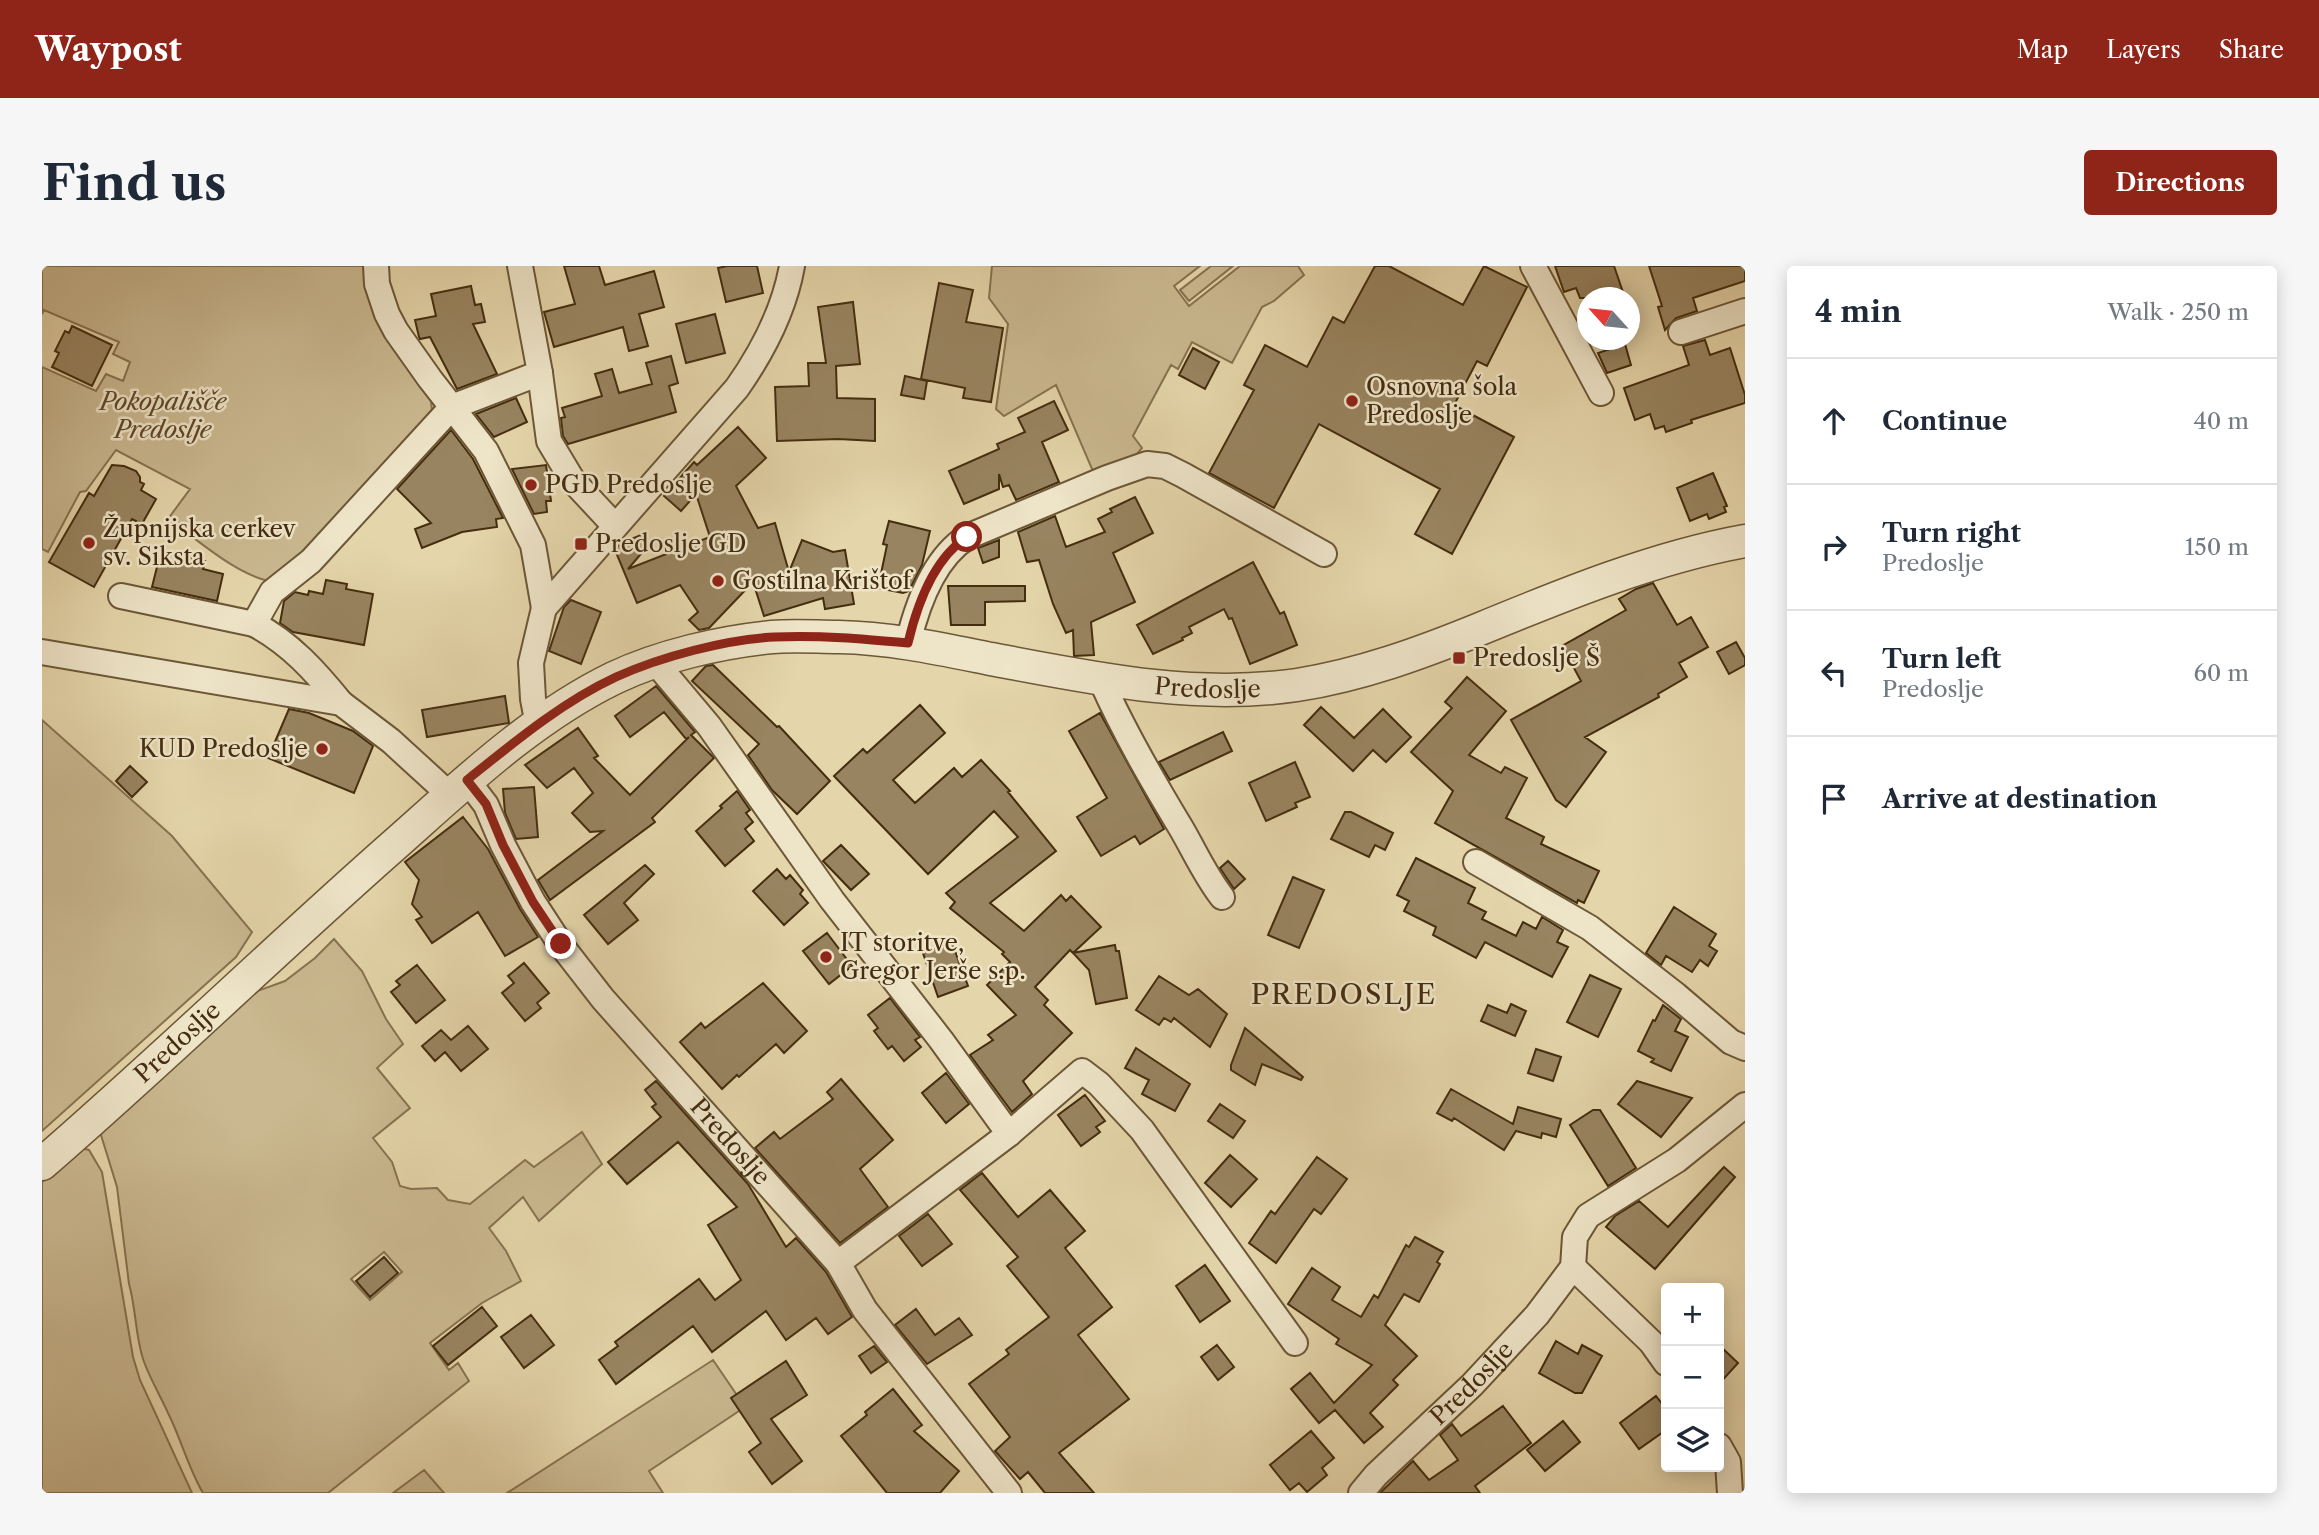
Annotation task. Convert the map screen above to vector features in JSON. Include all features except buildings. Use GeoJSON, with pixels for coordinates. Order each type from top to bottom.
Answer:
{"type":"FeatureCollection","features":[{"type":"Feature","properties":{"kind":"street"},"geometry":{"type":"LineString","coordinates":[[376,266],[377,284],[387,314],[409,350],[486,451],[533,545],[544,608],[531,663],[538,725]]}},
{"type":"Feature","properties":{"kind":"street"},"geometry":{"type":"LineString","coordinates":[[520,266],[540,373],[549,441],[573,481],[615,526]]}},
{"type":"Feature","properties":{"kind":"street"},"geometry":{"type":"LineString","coordinates":[[544,608],[737,388],[757,359],[783,305],[792,266]]}},
{"type":"Feature","properties":{"kind":"street"},"geometry":{"type":"LineString","coordinates":[[1533,266],[1601,393]]}},
{"type":"Feature","properties":{"kind":"street"},"geometry":{"type":"LineString","coordinates":[[1681,332],[1745,311]]}},
{"type":"Feature","properties":{"kind":"street"},"geometry":{"type":"LineString","coordinates":[[254,624],[272,592],[311,561],[452,407],[540,373]]}},
{"type":"Feature","properties":{"kind":"street"},"geometry":{"type":"LineString","coordinates":[[908,643],[915,614],[944,557],[953,546],[967,537],[1030,510],[1147,464],[1165,466],[1184,475],[1324,554]]}},
{"type":"Feature","properties":{"kind":"street","name":"Predoslje"},"geometry":{"type":"LineString","coordinates":[[42,1164],[458,788],[538,725],[616,677],[726,643],[774,637],[846,637],[908,643],[1101,680],[1183,689],[1295,685],[1412,657],[1483,627],[1673,556],[1744,543]]}},
{"type":"Feature","properties":{"kind":"street"},"geometry":{"type":"LineString","coordinates":[[121,596],[254,624],[285,642],[320,677],[341,703],[458,788]]}},
{"type":"Feature","properties":{"kind":"street"},"geometry":{"type":"LineString","coordinates":[[42,652],[228,686],[341,703]]}},
{"type":"Feature","properties":{"kind":"street"},"geometry":{"type":"LineString","coordinates":[[656,663],[709,726],[832,900],[941,1040],[1009,1135]]}},
{"type":"Feature","properties":{"kind":"street"},"geometry":{"type":"LineString","coordinates":[[1101,680],[1142,762],[1207,878],[1222,897]]}},
{"type":"Feature","properties":{"kind":"street","name":"Predoslje"},"geometry":{"type":"LineString","coordinates":[[458,788],[486,804],[503,845],[533,902],[603,999],[838,1263],[865,1310],[1009,1493]]}},
{"type":"Feature","properties":{"kind":"street"},"geometry":{"type":"LineString","coordinates":[[1476,862],[1590,928],[1731,1042],[1745,1048]]}},
{"type":"Feature","properties":{"kind":"street"},"geometry":{"type":"LineString","coordinates":[[838,1263],[1009,1135],[1082,1072],[1099,1084],[1142,1130],[1295,1343]]}},
{"type":"Feature","properties":{"kind":"street","name":"Predoslje"},"geometry":{"type":"LineString","coordinates":[[1360,1493],[1472,1385],[1538,1315],[1573,1267],[1575,1237],[1588,1216],[1677,1160],[1745,1105]]}},
{"type":"Feature","properties":{"kind":"street"},"geometry":{"type":"LineString","coordinates":[[1573,1267],[1651,1342],[1661,1356]]}},
{"type":"Feature","properties":{"kind":"street"},"geometry":{"type":"LineString","coordinates":[[1724,1455],[1728,1462],[1730,1493]]}},
{"type":"Feature","properties":{"kind":"green space","name":"Pokopališče Predoslje"},"geometry":{"type":"Polygon","coordinates":[[[42,266],[367,266],[431,401],[432,411],[341,520],[269,581],[230,564],[168,519],[190,489],[116,450],[86,491],[80,492],[48,552],[42,549],[42,367],[96,391],[106,374],[123,381],[130,362],[113,354],[119,342],[44,310],[42,314],[42,266]]]}},
{"type":"Feature","properties":{"kind":"green space"},"geometry":{"type":"Polygon","coordinates":[[[992,266],[1200,266],[1174,286],[1189,306],[1240,266],[1298,266],[1304,275],[1274,301],[1262,307],[1232,363],[1192,342],[1178,369],[1171,365],[1133,436],[1142,448],[1131,461],[1095,476],[1056,385],[1004,416],[996,409],[1008,324],[989,298],[992,266]]]}},
{"type":"Feature","properties":{"kind":"green space"},"geometry":{"type":"Polygon","coordinates":[[[1211,266],[1233,266],[1189,301],[1180,290],[1211,266]]]}},
{"type":"Feature","properties":{"kind":"green space"},"geometry":{"type":"Polygon","coordinates":[[[42,720],[172,836],[252,932],[236,957],[42,1131],[42,720]]]}},
{"type":"Feature","properties":{"kind":"green space"},"geometry":{"type":"Polygon","coordinates":[[[334,939],[362,971],[386,1019],[403,1044],[377,1068],[410,1108],[373,1138],[392,1162],[400,1186],[411,1189],[437,1188],[448,1200],[470,1204],[525,1160],[534,1167],[582,1132],[602,1164],[539,1221],[523,1197],[489,1228],[506,1251],[521,1281],[482,1303],[430,1343],[449,1370],[458,1363],[469,1381],[328,1493],[203,1493],[143,1359],[129,1284],[117,1187],[101,1135],[103,1128],[252,993],[285,981],[334,939]],[[384,1252],[351,1279],[370,1300],[402,1272],[384,1252]]]}},
{"type":"Feature","properties":{"kind":"green space"},"geometry":{"type":"Polygon","coordinates":[[[80,1148],[89,1150],[102,1172],[133,1357],[140,1380],[192,1493],[42,1493],[42,1182],[80,1148]]]}},
{"type":"Feature","properties":{"kind":"green space"},"geometry":{"type":"Polygon","coordinates":[[[713,1360],[745,1407],[649,1471],[663,1493],[507,1493],[713,1360]]]}},
{"type":"Feature","properties":{"kind":"green space"},"geometry":{"type":"Polygon","coordinates":[[[424,1470],[444,1493],[393,1493],[424,1470]]]}},
{"type":"Feature","properties":{"kind":"place","name":"Osnovna šola Predoslje"},"geometry":{"type":"Point","coordinates":[1352,401]}},
{"type":"Feature","properties":{"kind":"place","name":"PGD Predoslje"},"geometry":{"type":"Point","coordinates":[531,485]}},
{"type":"Feature","properties":{"kind":"place","name":"Župnijska cerkev sv. Siksta"},"geometry":{"type":"Point","coordinates":[89,543]}},
{"type":"Feature","properties":{"kind":"place","name":"Predoslje GD"},"geometry":{"type":"Point","coordinates":[581,544]}},
{"type":"Feature","properties":{"kind":"place","name":"Gostilna Krištof"},"geometry":{"type":"Point","coordinates":[718,581]}},
{"type":"Feature","properties":{"kind":"place","name":"Predoslje Š"},"geometry":{"type":"Point","coordinates":[1459,658]}},
{"type":"Feature","properties":{"kind":"place","name":"KUD Predoslje"},"geometry":{"type":"Point","coordinates":[322,749]}},
{"type":"Feature","properties":{"kind":"place","name":"IT storitve, Gregor Jerše s.p."},"geometry":{"type":"Point","coordinates":[826,957]}},
{"type":"Feature","properties":{"kind":"district","name":"PREDOSLJE"},"geometry":{"type":"Point","coordinates":[1344,994]}},
{"type":"Feature","properties":{"kind":"route"},"geometry":{"type":"LineString","coordinates":[[561,944],[533,902],[503,845],[486,804],[467,780],[575,700],[616,677],[656,663],[726,643],[774,637],[846,637],[908,643],[915,614],[944,557],[953,546],[967,537]]}}]}
